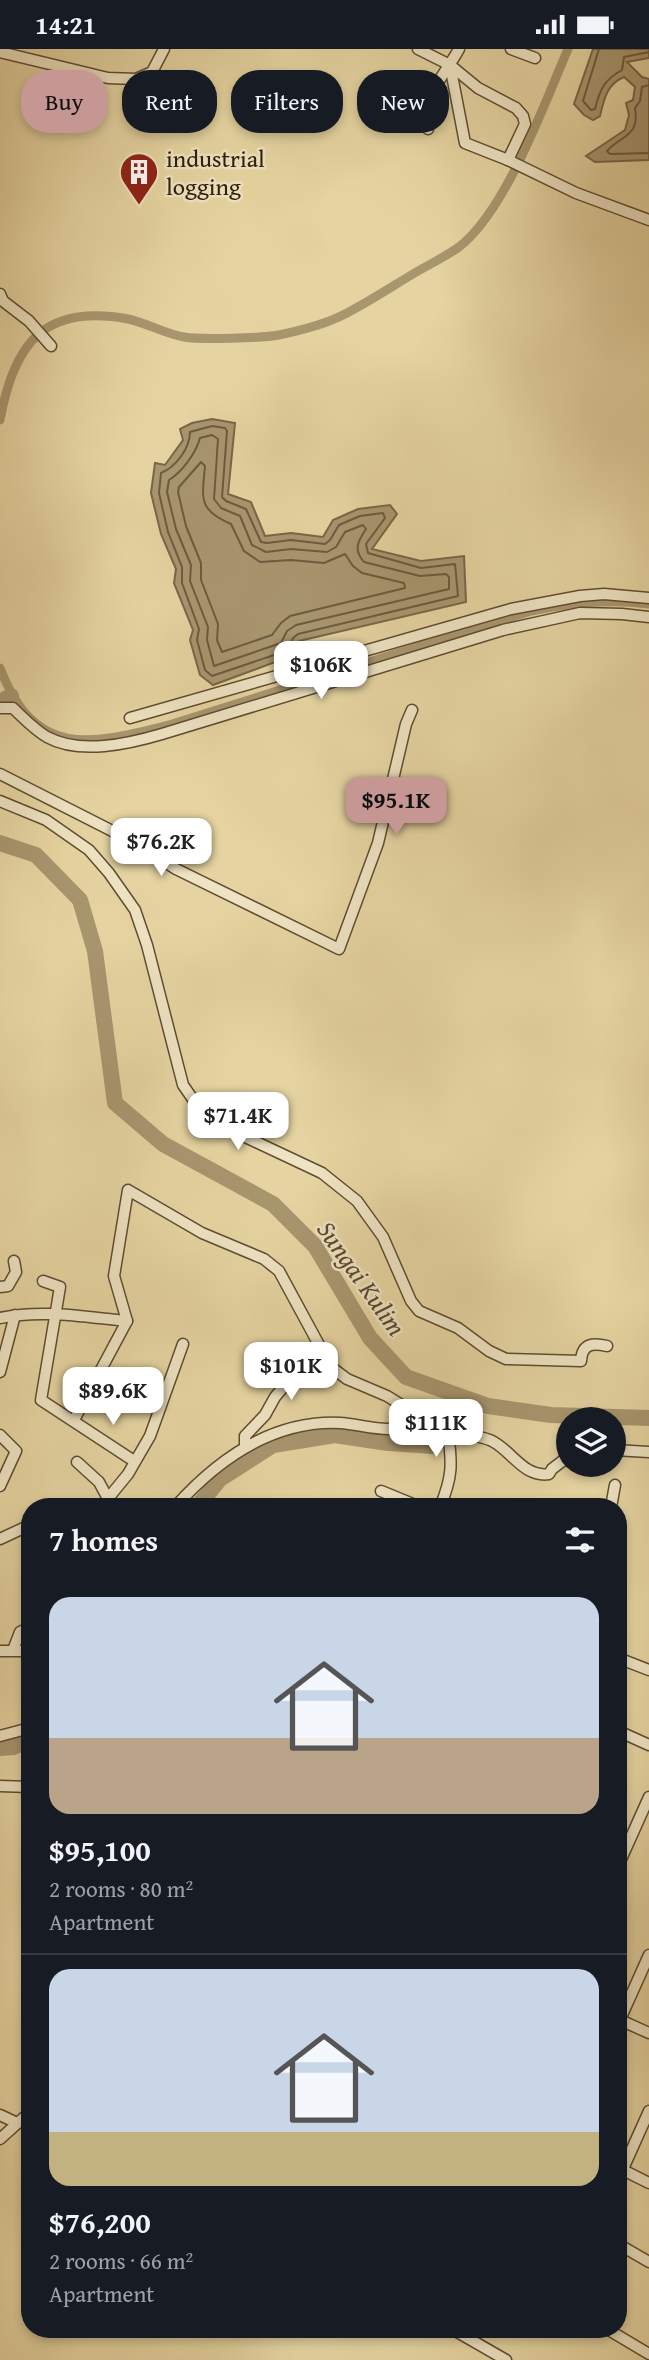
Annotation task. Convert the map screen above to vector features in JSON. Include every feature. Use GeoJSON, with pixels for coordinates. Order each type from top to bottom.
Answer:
{"type":"FeatureCollection","features":[{"type":"Feature","properties":{"kind":"street"},"geometry":{"type":"LineString","coordinates":[[0,52],[108,78],[136,79],[152,72],[164,49]]}},
{"type":"Feature","properties":{"kind":"street"},"geometry":{"type":"LineString","coordinates":[[418,49],[450,65],[478,87],[516,108],[523,116],[525,124],[512,162]]}},
{"type":"Feature","properties":{"kind":"street"},"geometry":{"type":"LineString","coordinates":[[445,70],[459,49]]}},
{"type":"Feature","properties":{"kind":"street"},"geometry":{"type":"LineString","coordinates":[[511,49],[535,58]]}},
{"type":"Feature","properties":{"kind":"street"},"geometry":{"type":"LineString","coordinates":[[450,65],[465,143],[576,193],[649,220]]}},
{"type":"Feature","properties":{"kind":"street"},"geometry":{"type":"LineString","coordinates":[[0,293],[3,301],[29,321],[51,346]]}},
{"type":"Feature","properties":{"kind":"street"},"geometry":{"type":"LineString","coordinates":[[130,718],[511,609],[604,594],[649,598]]}},
{"type":"Feature","properties":{"kind":"street"},"geometry":{"type":"LineString","coordinates":[[0,708],[13,708],[45,736],[55,741],[109,746],[162,734],[432,650],[553,618],[594,612],[649,617]]}},
{"type":"Feature","properties":{"kind":"street"},"geometry":{"type":"LineString","coordinates":[[0,774],[134,842],[176,869],[339,949],[378,843],[406,724],[412,710]]}},
{"type":"Feature","properties":{"kind":"street"},"geometry":{"type":"LineString","coordinates":[[0,801],[46,820],[89,850],[110,873],[135,910],[148,944],[183,1085],[199,1108],[222,1126],[322,1173],[357,1201],[383,1237],[411,1301],[419,1311],[458,1328],[489,1351],[506,1359],[581,1361],[581,1353],[586,1346],[594,1343],[607,1346]]}},
{"type":"Feature","properties":{"kind":"street"},"geometry":{"type":"LineString","coordinates":[[74,1420],[127,1321],[114,1276],[128,1190],[202,1233],[264,1259],[279,1272],[331,1367],[347,1379],[387,1396],[408,1409],[416,1425]]}},
{"type":"Feature","properties":{"kind":"street"},"geometry":{"type":"LineString","coordinates":[[0,1287],[8,1286],[16,1272],[14,1261]]}},
{"type":"Feature","properties":{"kind":"street"},"geometry":{"type":"LineString","coordinates":[[43,1281],[60,1287],[41,1400],[134,1461]]}},
{"type":"Feature","properties":{"kind":"street"},"geometry":{"type":"LineString","coordinates":[[0,1318],[54,1314],[127,1321]]}},
{"type":"Feature","properties":{"kind":"street"},"geometry":{"type":"LineString","coordinates":[[0,1372],[15,1315]]}},
{"type":"Feature","properties":{"kind":"street"},"geometry":{"type":"LineString","coordinates":[[107,1498],[128,1474],[150,1436],[183,1343]]}},
{"type":"Feature","properties":{"kind":"street"},"geometry":{"type":"LineString","coordinates":[[245,1447],[245,1436],[265,1415],[285,1385],[304,1368],[325,1355]]}},
{"type":"Feature","properties":{"kind":"street"},"geometry":{"type":"LineString","coordinates":[[183,1498],[201,1479],[245,1447],[264,1437],[288,1429],[339,1423],[385,1429],[431,1425],[491,1440],[509,1452],[527,1470],[544,1475],[550,1474],[556,1466]]}},
{"type":"Feature","properties":{"kind":"street"},"geometry":{"type":"LineString","coordinates":[[444,1498],[449,1486],[452,1462],[448,1431]]}},
{"type":"Feature","properties":{"kind":"street"},"geometry":{"type":"LineString","coordinates":[[0,1435],[16,1451],[0,1486]]}},
{"type":"Feature","properties":{"kind":"street"},"geometry":{"type":"LineString","coordinates":[[626,1451],[649,1452]]}},
{"type":"Feature","properties":{"kind":"street"},"geometry":{"type":"LineString","coordinates":[[77,1462],[100,1482],[103,1498]]}},
{"type":"Feature","properties":{"kind":"street"},"geometry":{"type":"LineString","coordinates":[[613,1498],[615,1485]]}},
{"type":"Feature","properties":{"kind":"street"},"geometry":{"type":"LineString","coordinates":[[381,1491],[398,1498]]}},
{"type":"Feature","properties":{"kind":"street"},"geometry":{"type":"LineString","coordinates":[[0,1539],[21,1529]]}},
{"type":"Feature","properties":{"kind":"street"},"geometry":{"type":"LineString","coordinates":[[13,1650],[21,1632]]}},
{"type":"Feature","properties":{"kind":"street"},"geometry":{"type":"LineString","coordinates":[[0,1651],[21,1650]]}},
{"type":"Feature","properties":{"kind":"street"},"geometry":{"type":"LineString","coordinates":[[627,1661],[648,1669],[649,1656]]}},
{"type":"Feature","properties":{"kind":"street"},"geometry":{"type":"LineString","coordinates":[[0,1736],[21,1730]]}},
{"type":"Feature","properties":{"kind":"street"},"geometry":{"type":"LineString","coordinates":[[627,1735],[649,1745]]}},
{"type":"Feature","properties":{"kind":"street"},"geometry":{"type":"LineString","coordinates":[[0,1787],[21,1787]]}},
{"type":"Feature","properties":{"kind":"street"},"geometry":{"type":"LineString","coordinates":[[627,1846],[649,1797]]}},
{"type":"Feature","properties":{"kind":"street"},"geometry":{"type":"LineString","coordinates":[[627,2004],[648,1957]]}},
{"type":"Feature","properties":{"kind":"street"},"geometry":{"type":"LineString","coordinates":[[627,2025],[649,2033]]}},
{"type":"Feature","properties":{"kind":"street"},"geometry":{"type":"LineString","coordinates":[[627,2160],[649,2111]]}},
{"type":"Feature","properties":{"kind":"street"},"geometry":{"type":"LineString","coordinates":[[0,2115],[17,2123]]}},
{"type":"Feature","properties":{"kind":"street"},"geometry":{"type":"LineString","coordinates":[[0,2139],[21,2120]]}},
{"type":"Feature","properties":{"kind":"street"},"geometry":{"type":"LineString","coordinates":[[627,2177],[649,2183]]}},
{"type":"Feature","properties":{"kind":"street"},"geometry":{"type":"LineString","coordinates":[[627,2249],[649,2262]]}},
{"type":"Feature","properties":{"kind":"street"},"geometry":{"type":"LineString","coordinates":[[468,2338],[506,2360]]}},
{"type":"Feature","properties":{"kind":"street"},"geometry":{"type":"LineString","coordinates":[[622,2338],[649,2354]]}},
{"type":"Feature","properties":{"kind":"water"},"geometry":{"type":"Polygon","coordinates":[[[593,49],[649,49],[649,58],[627,62],[642,77],[649,79],[649,160],[595,162],[586,156],[625,130],[629,115],[626,103],[633,100],[635,87],[624,77],[618,80],[607,93],[600,116],[593,120],[584,115],[574,104],[593,49]]]}},
{"type":"Feature","properties":{"kind":"water"},"geometry":{"type":"Polygon","coordinates":[[[212,419],[235,423],[228,494],[251,502],[265,536],[291,533],[323,537],[333,520],[358,509],[390,505],[397,514],[372,549],[421,561],[464,556],[466,602],[299,641],[297,654],[213,685],[200,675],[190,640],[193,630],[174,583],[176,569],[161,534],[151,493],[155,463],[165,465],[183,440],[180,429],[192,423],[212,419]]]}},
{"type":"Feature","properties":{"kind":"waterway"},"geometry":{"type":"LineString","coordinates":[[0,420],[14,369],[38,335],[55,324],[75,317],[99,316],[128,319],[192,338],[279,335],[322,324],[345,314],[454,251],[476,230],[508,183],[568,49]]}},
{"type":"Feature","properties":{"kind":"waterway"},"geometry":{"type":"LineString","coordinates":[[0,668],[14,697],[30,718],[48,731],[68,738],[90,740],[169,725],[531,611],[590,603],[649,604]]}},
{"type":"Feature","properties":{"kind":"waterway"},"geometry":{"type":"LineString","coordinates":[[0,702],[11,696]]}},
{"type":"Feature","properties":{"kind":"waterway","name":"Sungai Kulim"},"geometry":{"type":"LineString","coordinates":[[0,843],[36,855],[80,900],[95,951],[115,1103],[163,1144],[273,1204],[315,1246],[370,1338],[406,1377],[488,1406],[551,1415],[649,1418]]}},
{"type":"Feature","properties":{"kind":"waterway"},"geometry":{"type":"LineString","coordinates":[[204,1498],[220,1479],[273,1445],[335,1435],[433,1446]]}},
{"type":"Feature","properties":{"kind":"waterway"},"geometry":{"type":"LineString","coordinates":[[0,1748],[21,1744]]}},
{"type":"Feature","properties":{"kind":"place","name":"industrial logging"},"geometry":{"type":"Point","coordinates":[139,206]}}]}
